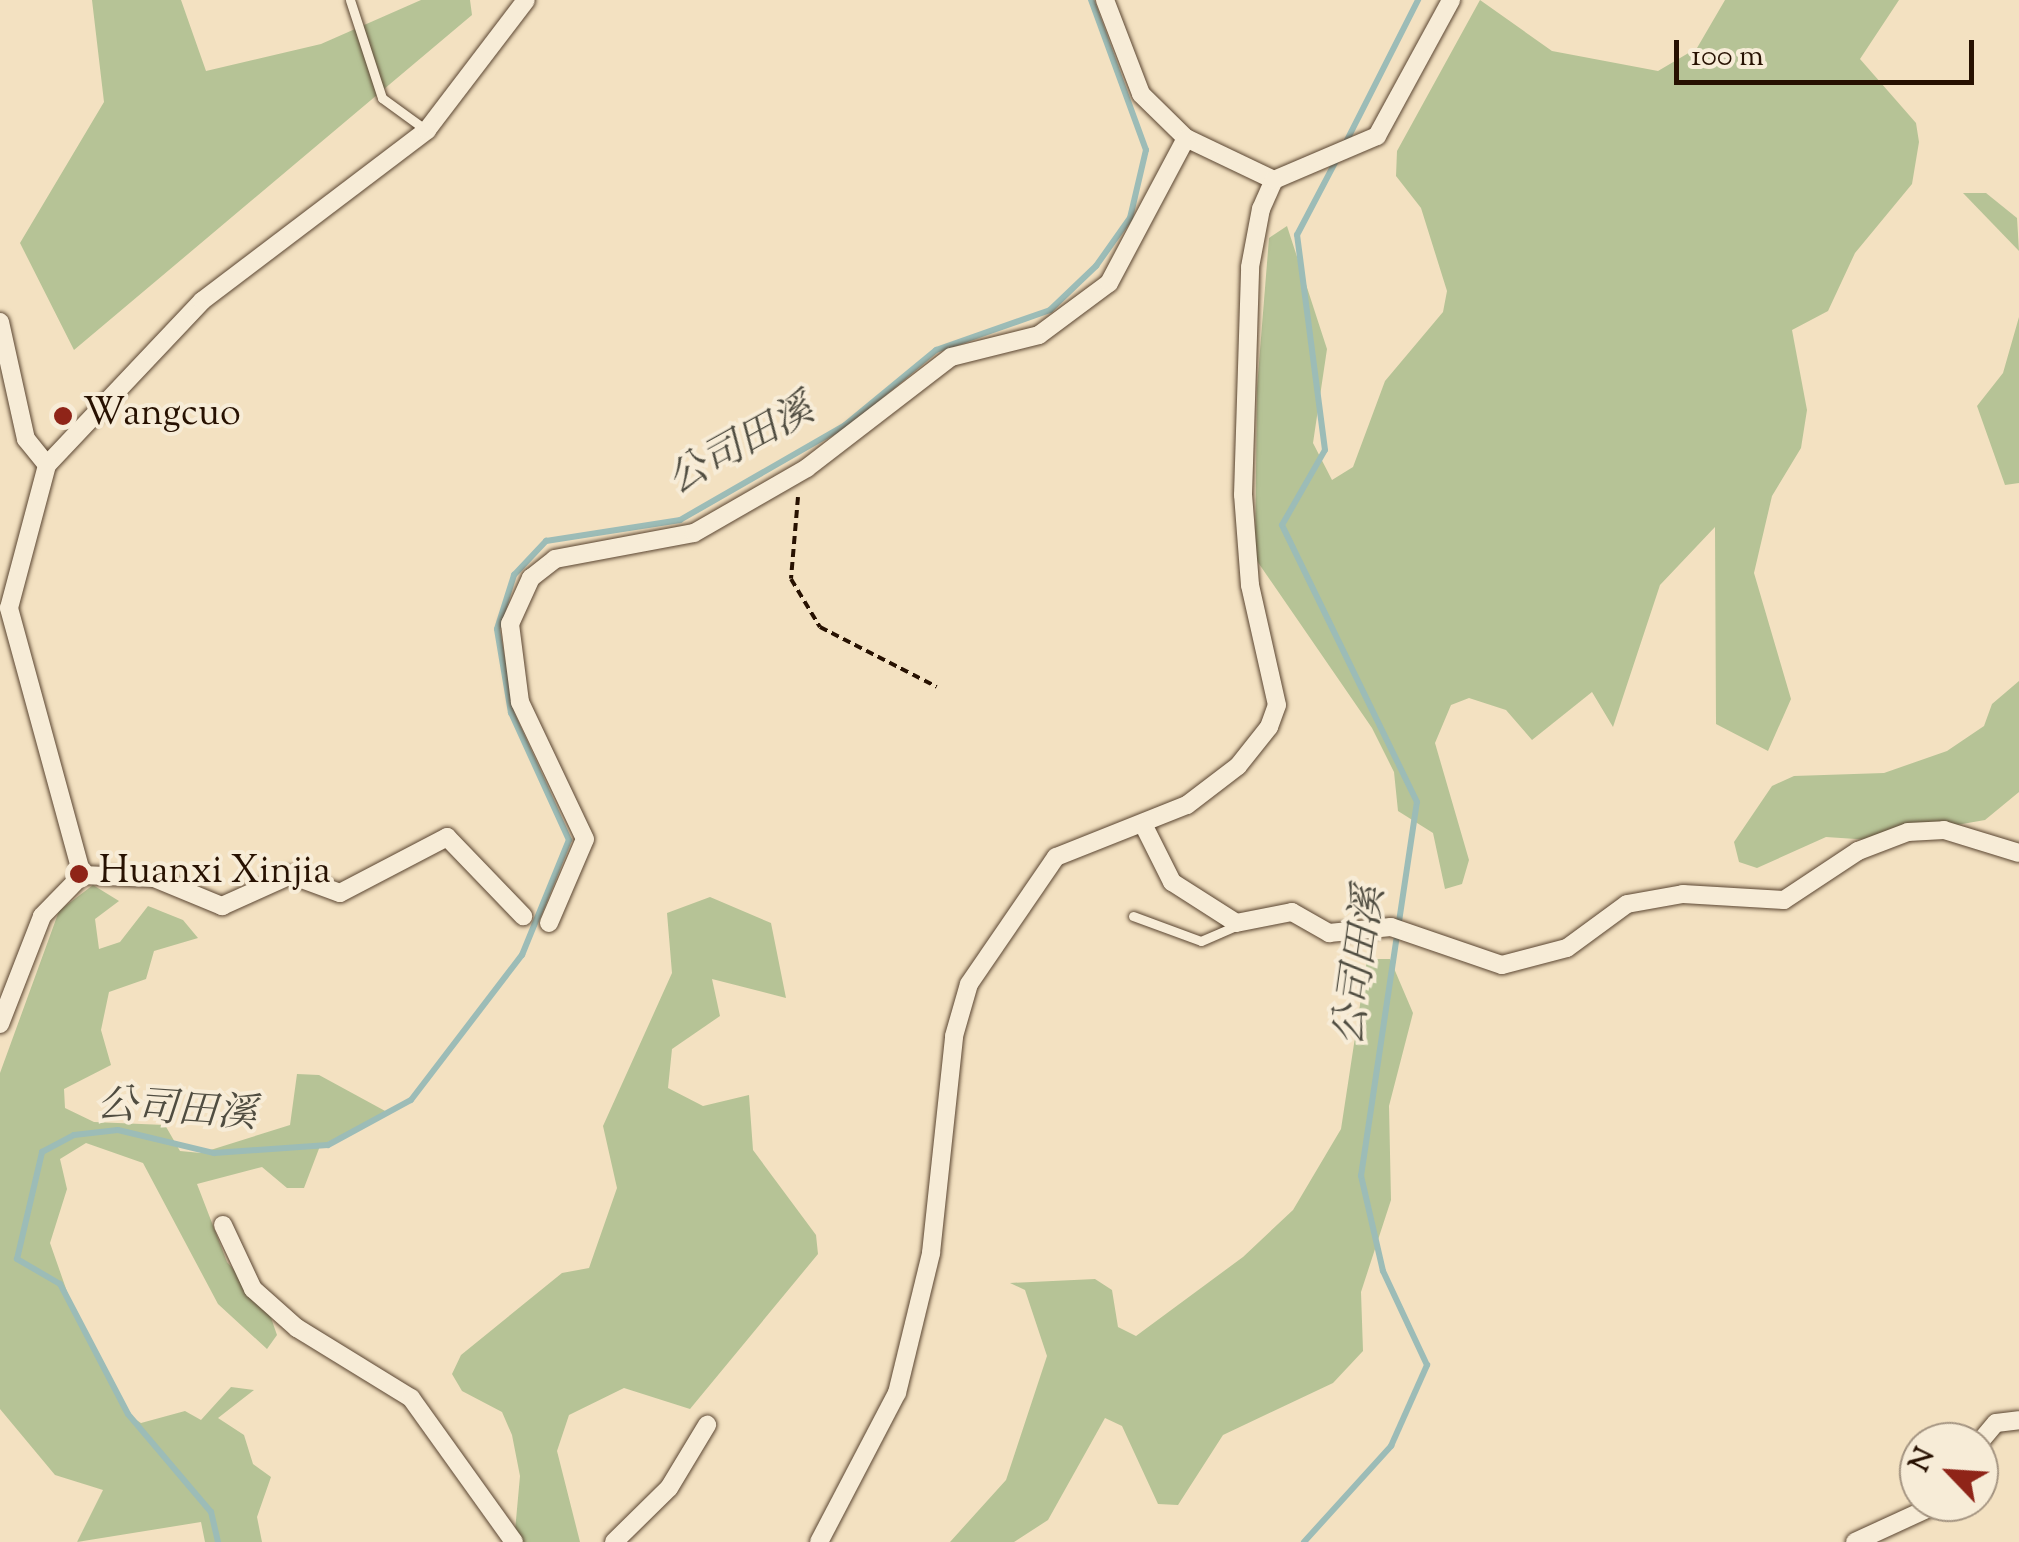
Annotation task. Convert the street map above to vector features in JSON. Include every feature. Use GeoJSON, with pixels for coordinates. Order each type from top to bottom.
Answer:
{"type":"FeatureCollection","features":[{"type":"Feature","properties":{"kind":"street"},"geometry":{"type":"LineString","coordinates":[[82,876],[8,608],[48,465],[110,388],[202,301],[427,130],[526,0]]}},
{"type":"Feature","properties":{"kind":"street"},"geometry":{"type":"LineString","coordinates":[[1105,0],[1141,94],[1186,138],[1280,178],[1359,150],[1391,116],[1451,0]]}},
{"type":"Feature","properties":{"kind":"street"},"geometry":{"type":"LineString","coordinates":[[549,923],[585,839],[520,702],[510,624],[531,578],[555,559],[694,532],[807,468],[951,357],[1038,335],[1109,283],[1186,138]]}},
{"type":"Feature","properties":{"kind":"street"},"geometry":{"type":"LineString","coordinates":[[818,1542],[897,1394],[931,1253],[954,1036],[969,984],[1056,857],[1143,824],[1238,766],[1277,705],[1250,585],[1243,496],[1250,267],[1280,178]]}},
{"type":"Feature","properties":{"kind":"street"},"geometry":{"type":"LineString","coordinates":[[0,322],[26,439],[48,465]]}},
{"type":"Feature","properties":{"kind":"street"},"geometry":{"type":"LineString","coordinates":[[1143,824],[1172,882],[1236,923],[1292,912],[1330,934],[1391,928],[1416,932],[1474,958],[1524,964],[1567,948],[1627,904],[1683,894],[1784,900],[1858,851],[1908,832],[1944,830],[2019,854]]}},
{"type":"Feature","properties":{"kind":"street"},"geometry":{"type":"LineString","coordinates":[[0,1024],[42,916],[82,876],[154,878],[222,906],[291,875],[340,894],[447,838],[523,916]]}},
{"type":"Feature","properties":{"kind":"street"},"geometry":{"type":"LineString","coordinates":[[224,1225],[253,1289],[297,1328],[411,1398],[514,1542]]}},
{"type":"Feature","properties":{"kind":"street"},"geometry":{"type":"LineString","coordinates":[[614,1542],[669,1488],[707,1426]]}},
{"type":"Feature","properties":{"kind":"street"},"geometry":{"type":"LineString","coordinates":[[1855,1542],[1899,1522]]}},
{"type":"Feature","properties":{"kind":"lane"},"geometry":{"type":"LineString","coordinates":[[350,0],[382,98],[427,130]]}},
{"type":"Feature","properties":{"kind":"lane"},"geometry":{"type":"LineString","coordinates":[[523,916],[549,923]]}},
{"type":"Feature","properties":{"kind":"lane"},"geometry":{"type":"LineString","coordinates":[[1133,916],[1200,941],[1251,920]]}},
{"type":"Feature","properties":{"kind":"path"},"geometry":{"type":"LineString","coordinates":[[807,468],[789,523],[791,579],[820,627],[938,687]]}},
{"type":"Feature","properties":{"kind":"green space"},"geometry":{"type":"Polygon","coordinates":[[[92,0],[181,0],[206,71],[321,44],[421,0],[470,0],[472,15],[74,350],[20,243],[104,102],[92,0]]]}},
{"type":"Feature","properties":{"kind":"green space"},"geometry":{"type":"Polygon","coordinates":[[[1480,0],[1552,51],[1658,71],[1697,48],[1725,0],[1899,0],[1860,59],[1916,123],[1919,142],[1912,184],[1855,253],[1828,311],[1792,330],[1807,410],[1801,448],[1772,496],[1754,573],[1791,699],[1768,751],[1716,724],[1715,527],[1660,585],[1613,727],[1592,692],[1532,740],[1506,710],[1469,698],[1451,705],[1435,743],[1469,860],[1462,884],[1445,889],[1433,833],[1398,811],[1394,772],[1372,728],[1255,558],[1257,388],[1269,238],[1287,226],[1327,349],[1313,443],[1332,480],[1353,467],[1385,381],[1443,312],[1447,291],[1421,208],[1396,176],[1397,151],[1480,0]]]}},
{"type":"Feature","properties":{"kind":"green space"},"geometry":{"type":"Polygon","coordinates":[[[1963,193],[1986,193],[2017,218],[2019,251],[1963,193]]]}},
{"type":"Feature","properties":{"kind":"green space"},"geometry":{"type":"Polygon","coordinates":[[[2019,317],[2019,483],[2005,485],[1977,406],[2003,373],[2019,317]]]}},
{"type":"Feature","properties":{"kind":"green space"},"geometry":{"type":"Polygon","coordinates":[[[2019,681],[2019,792],[1985,820],[1871,840],[1826,837],[1757,868],[1739,862],[1734,842],[1772,786],[1794,776],[1884,773],[1947,751],[1984,726],[1992,704],[2019,681]]]}},
{"type":"Feature","properties":{"kind":"green space"},"geometry":{"type":"Polygon","coordinates":[[[93,885],[119,901],[95,919],[99,949],[120,942],[148,906],[183,920],[198,938],[154,951],[146,979],[109,992],[101,1030],[111,1065],[64,1089],[65,1108],[94,1122],[165,1125],[180,1151],[201,1153],[290,1125],[297,1074],[319,1075],[387,1112],[320,1146],[304,1188],[287,1188],[262,1167],[197,1184],[227,1262],[268,1309],[277,1335],[267,1349],[218,1304],[143,1163],[86,1143],[60,1159],[67,1189],[50,1243],[77,1320],[132,1417],[141,1423],[185,1411],[201,1420],[231,1387],[254,1390],[218,1418],[244,1435],[253,1464],[271,1477],[257,1517],[262,1542],[205,1542],[201,1522],[77,1542],[103,1490],[55,1475],[0,1409],[0,1073],[59,911],[93,885]]]}},
{"type":"Feature","properties":{"kind":"green space"},"geometry":{"type":"Polygon","coordinates":[[[710,897],[771,923],[786,998],[712,979],[720,1016],[672,1049],[668,1088],[703,1106],[749,1095],[753,1150],[816,1235],[818,1254],[690,1409],[624,1388],[569,1415],[557,1451],[580,1542],[514,1542],[520,1476],[512,1435],[502,1412],[462,1391],[452,1374],[461,1355],[562,1273],[589,1268],[617,1188],[603,1126],[672,973],[667,913],[710,897]]]}},
{"type":"Feature","properties":{"kind":"green space"},"geometry":{"type":"Polygon","coordinates":[[[1367,959],[1390,959],[1413,1013],[1389,1106],[1391,1200],[1361,1292],[1363,1351],[1333,1383],[1223,1435],[1178,1505],[1158,1504],[1122,1426],[1105,1418],[1048,1520],[1014,1542],[950,1542],[1006,1480],[1047,1356],[1025,1290],[1010,1283],[1095,1279],[1112,1290],[1118,1327],[1136,1336],[1243,1257],[1293,1210],[1341,1129],[1367,959]]]}},
{"type":"Feature","properties":{"kind":"waterway","name":"公司田溪"},"geometry":{"type":"LineString","coordinates":[[218,1542],[211,1512],[128,1414],[60,1284],[17,1259],[42,1152],[74,1135],[118,1130],[214,1153],[328,1145],[411,1100],[522,955],[569,840],[511,713],[497,629],[514,575],[546,541],[680,520],[845,425],[936,350],[1050,310],[1096,266],[1130,218],[1146,150],[1091,0]]}},
{"type":"Feature","properties":{"kind":"waterway","name":"公司田溪"},"geometry":{"type":"LineString","coordinates":[[1344,146],[1418,0]]}},
{"type":"Feature","properties":{"kind":"waterway","name":"公司田溪"},"geometry":{"type":"LineString","coordinates":[[1304,1542],[1391,1446],[1427,1365],[1383,1271],[1361,1176],[1417,802],[1282,525],[1325,450],[1297,235],[1338,157]]}},
{"type":"Feature","properties":{"kind":"place","name":"Wangcuo"},"geometry":{"type":"Point","coordinates":[63,416]}},
{"type":"Feature","properties":{"kind":"place","name":"Huanxi Xinjia"},"geometry":{"type":"Point","coordinates":[79,874]}}]}
